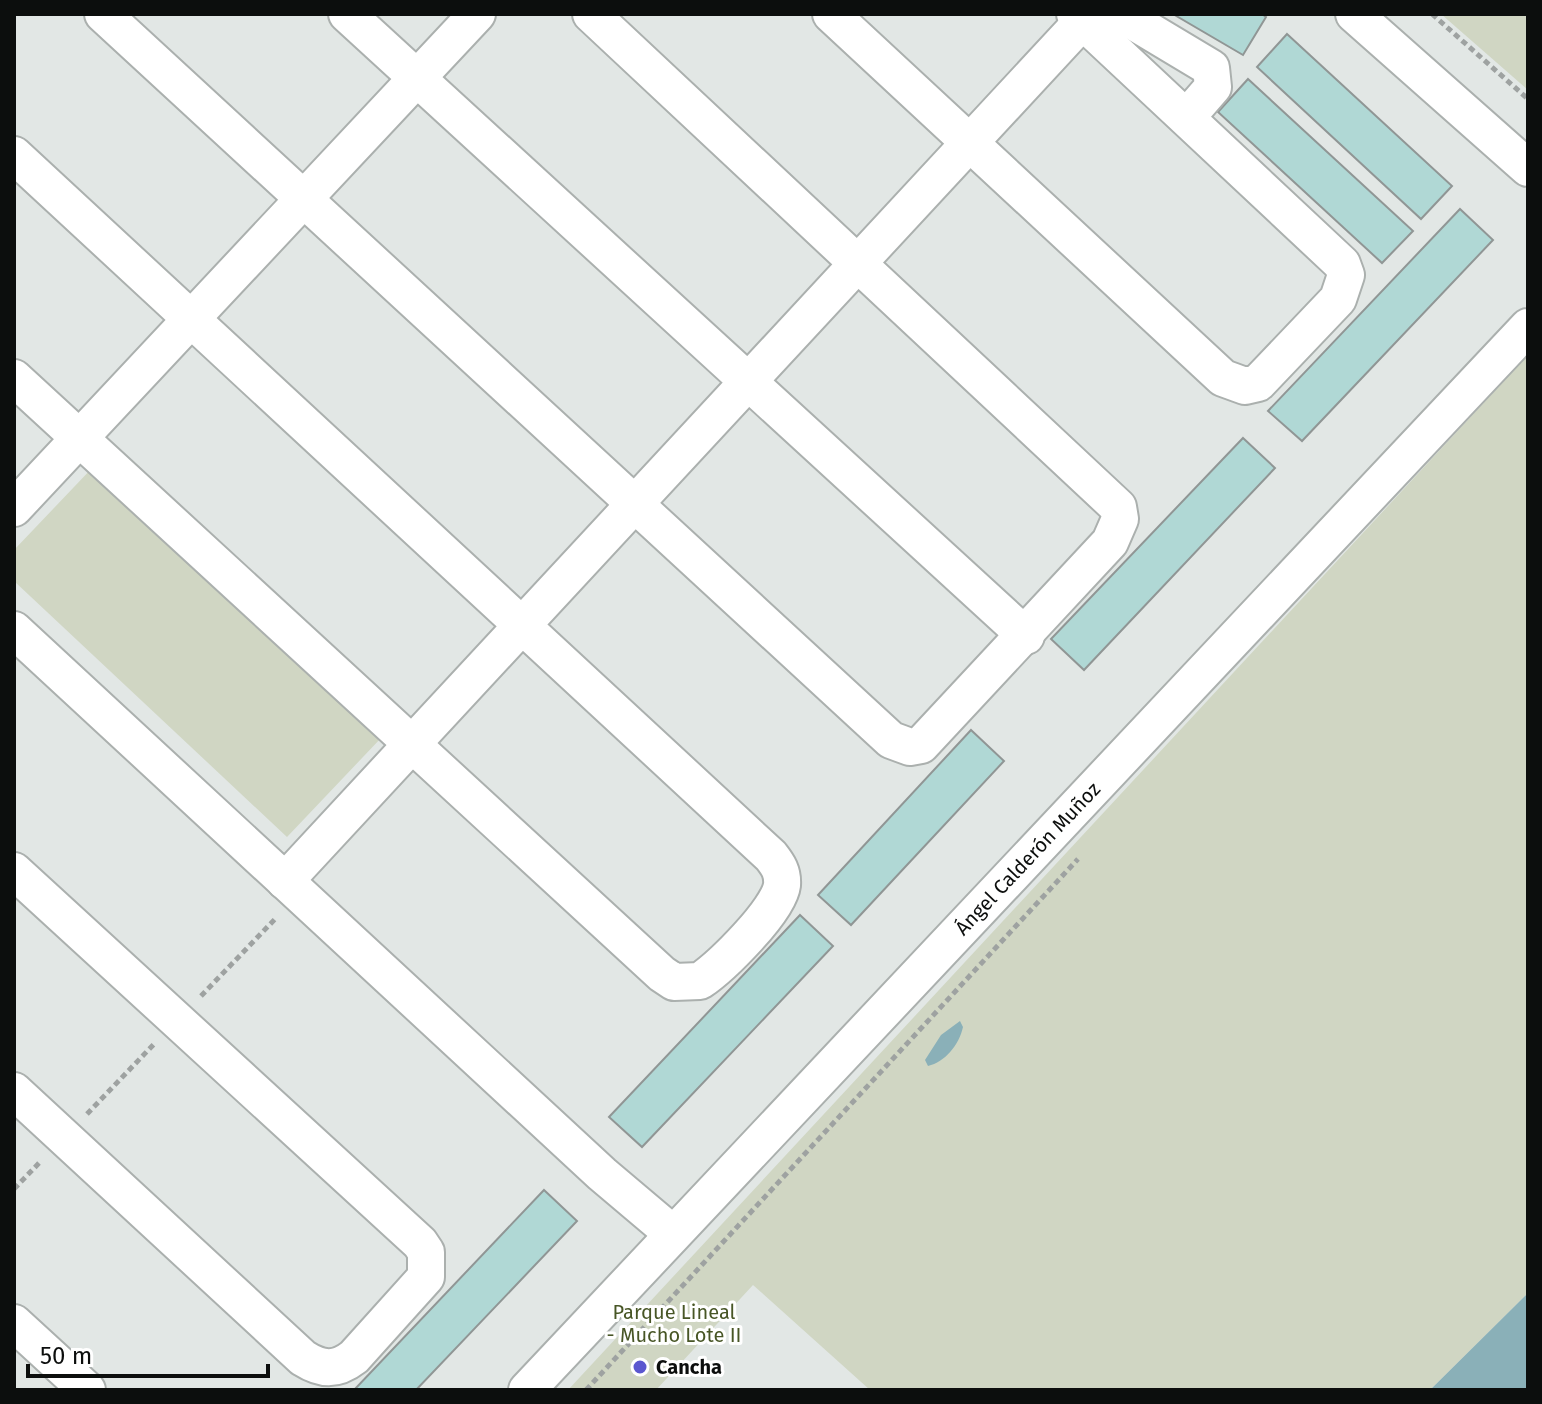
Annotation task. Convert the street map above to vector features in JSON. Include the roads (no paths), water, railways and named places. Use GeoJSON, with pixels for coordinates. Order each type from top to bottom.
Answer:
{"type":"FeatureCollection","features":[{"type":"Feature","properties":{"kind":"street"},"geometry":{"type":"LineString","coordinates":[[103,14],[900,746],[910,747],[929,739],[1110,542],[1120,519],[1118,507],[591,14]]}},
{"type":"Feature","properties":{"kind":"street"},"geometry":{"type":"LineString","coordinates":[[347,14],[1026,636]]}},
{"type":"Feature","properties":{"kind":"street"},"geometry":{"type":"LineString","coordinates":[[14,508],[477,14]]}},
{"type":"Feature","properties":{"kind":"street"},"geometry":{"type":"LineString","coordinates":[[285,881],[970,143],[1082,16],[1336,255],[1346,275],[1338,299],[1258,383],[1245,386],[1223,378],[970,143],[831,14]]}},
{"type":"Feature","properties":{"kind":"street"},"geometry":{"type":"LineString","coordinates":[[1121,14],[1211,68],[1213,87],[1187,117]]}},
{"type":"Feature","properties":{"kind":"street"},"geometry":{"type":"LineString","coordinates":[[1354,14],[1528,168]]}},
{"type":"Feature","properties":{"kind":"street"},"geometry":{"type":"LineString","coordinates":[[14,155],[771,856],[780,868],[782,881],[774,905],[710,974],[700,981],[674,982],[14,378]]}},
{"type":"Feature","properties":{"kind":"street","name":"Ángel Calderón Muñoz"},"geometry":{"type":"LineString","coordinates":[[527,1390],[1528,327]]}},
{"type":"Feature","properties":{"kind":"street"},"geometry":{"type":"LineString","coordinates":[[14,630],[602,1174],[673,1234]]}},
{"type":"Feature","properties":{"kind":"street"},"geometry":{"type":"LineString","coordinates":[[14,871],[420,1243],[426,1252],[426,1277],[354,1357],[343,1366],[317,1367],[303,1358],[14,1091]]}},
{"type":"Feature","properties":{"kind":"street"},"geometry":{"type":"LineString","coordinates":[[14,1323],[87,1390]]}},
{"type":"Feature","properties":{"kind":"water"},"geometry":{"type":"Polygon","coordinates":[[[960,1021],[963,1027],[955,1046],[940,1061],[928,1066],[925,1060],[941,1035],[960,1021]]]}},
{"type":"Feature","properties":{"kind":"water"},"geometry":{"type":"Polygon","coordinates":[[[1528,1293],[1528,1390],[1430,1390],[1528,1293]]]}},
{"type":"Feature","properties":{"kind":"place","name":"Cancha"},"geometry":{"type":"Point","coordinates":[640,1367]}},
{"type":"Feature","properties":{"kind":"park label","name":"Parque Lineal - Mucho Lote II"},"geometry":{"type":"Point","coordinates":[674,1324]}}]}
